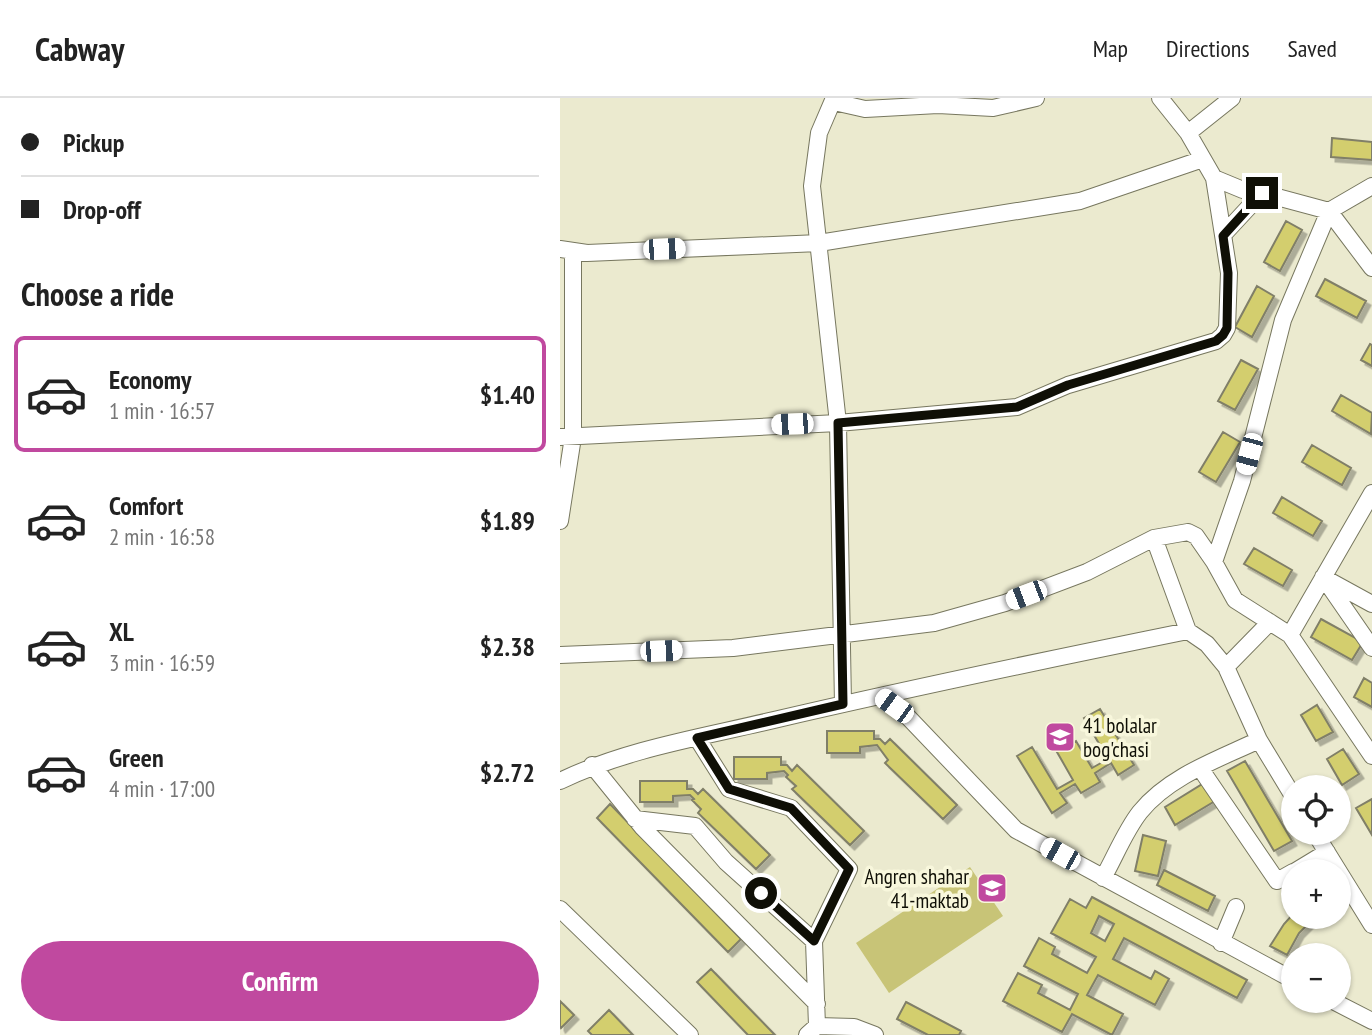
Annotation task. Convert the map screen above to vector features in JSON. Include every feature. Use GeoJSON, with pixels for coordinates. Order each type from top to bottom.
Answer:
{"type":"FeatureCollection","features":[{"type":"Feature","properties":{"kind":"street"},"geometry":{"type":"LineString","coordinates":[[843,704],[838,423],[812,186],[819,133],[834,100],[865,109],[938,106],[993,108],[1036,98]]}},
{"type":"Feature","properties":{"kind":"street"},"geometry":{"type":"LineString","coordinates":[[1188,133],[1232,98]]}},
{"type":"Feature","properties":{"kind":"street"},"geometry":{"type":"LineString","coordinates":[[566,437],[838,423],[1017,407],[1068,385],[1216,341],[1227,328],[1228,273],[1214,178],[1188,133],[1164,101]]}},
{"type":"Feature","properties":{"kind":"street"},"geometry":{"type":"LineString","coordinates":[[560,521],[566,437],[566,250],[587,253],[819,243],[1080,201],[1203,159]]}},
{"type":"Feature","properties":{"kind":"street"},"geometry":{"type":"LineString","coordinates":[[1214,178],[1243,190],[1329,211],[1372,268]]}},
{"type":"Feature","properties":{"kind":"street"},"geometry":{"type":"LineString","coordinates":[[1214,562],[1242,481],[1283,320],[1329,211],[1372,186]]}},
{"type":"Feature","properties":{"kind":"street"},"geometry":{"type":"LineString","coordinates":[[1223,236],[1262,193]]}},
{"type":"Feature","properties":{"kind":"street"},"geometry":{"type":"LineString","coordinates":[[1290,635],[1372,493]]}},
{"type":"Feature","properties":{"kind":"street"},"geometry":{"type":"LineString","coordinates":[[560,654],[733,648],[934,623],[1005,603],[1087,572],[1154,538],[1185,532],[1191,533],[1214,562],[1234,600],[1290,635],[1372,756]]}},
{"type":"Feature","properties":{"kind":"street"},"geometry":{"type":"LineString","coordinates":[[1154,538],[1188,631],[1207,643],[1226,667],[1259,740],[1281,776]]}},
{"type":"Feature","properties":{"kind":"street"},"geometry":{"type":"LineString","coordinates":[[1323,577],[1372,604]]}},
{"type":"Feature","properties":{"kind":"street"},"geometry":{"type":"LineString","coordinates":[[1323,577],[1372,648]]}},
{"type":"Feature","properties":{"kind":"street"},"geometry":{"type":"LineString","coordinates":[[1226,667],[1270,622]]}},
{"type":"Feature","properties":{"kind":"street"},"geometry":{"type":"LineString","coordinates":[[560,781],[592,765],[697,738],[843,704],[1188,631]]}},
{"type":"Feature","properties":{"kind":"street"},"geometry":{"type":"LineString","coordinates":[[880,696],[908,717],[1016,830],[1281,974]]}},
{"type":"Feature","properties":{"kind":"street"},"geometry":{"type":"LineString","coordinates":[[697,738],[729,789],[791,808],[849,869],[814,941],[817,1004],[812,1030],[854,1027],[875,1035]]}},
{"type":"Feature","properties":{"kind":"street"},"geometry":{"type":"LineString","coordinates":[[1103,878],[1138,814],[1167,787],[1259,740]]}},
{"type":"Feature","properties":{"kind":"street"},"geometry":{"type":"LineString","coordinates":[[592,765],[635,819],[817,1004]]}},
{"type":"Feature","properties":{"kind":"street"},"geometry":{"type":"LineString","coordinates":[[1200,768],[1277,881],[1281,879]]}},
{"type":"Feature","properties":{"kind":"street"},"geometry":{"type":"LineString","coordinates":[[635,819],[695,826],[726,862],[814,941]]}},
{"type":"Feature","properties":{"kind":"street"},"geometry":{"type":"LineString","coordinates":[[1323,845],[1372,925]]}},
{"type":"Feature","properties":{"kind":"street"},"geometry":{"type":"LineString","coordinates":[[1315,859],[1327,852]]}},
{"type":"Feature","properties":{"kind":"street"},"geometry":{"type":"LineString","coordinates":[[1222,943],[1236,906]]}},
{"type":"Feature","properties":{"kind":"street"},"geometry":{"type":"LineString","coordinates":[[560,909],[690,1035]]}},
{"type":"Feature","properties":{"kind":"street"},"geometry":{"type":"LineString","coordinates":[[1351,1010],[1372,1021]]}},
{"type":"Feature","properties":{"kind":"shaded area"},"geometry":{"type":"Polygon","coordinates":[[[970,867],[1003,916],[889,993],[856,943],[970,867]]]}},
{"type":"Feature","properties":{"kind":"building"},"geometry":{"type":"Polygon","coordinates":[[[1332,138],[1372,142],[1372,160],[1331,157],[1332,138]]]}},
{"type":"Feature","properties":{"kind":"building"},"geometry":{"type":"Polygon","coordinates":[[[1286,221],[1302,230],[1280,271],[1264,262],[1286,221]]]}},
{"type":"Feature","properties":{"kind":"building"},"geometry":{"type":"Polygon","coordinates":[[[1325,279],[1366,301],[1357,318],[1316,296],[1325,279]]]}},
{"type":"Feature","properties":{"kind":"building"},"geometry":{"type":"Polygon","coordinates":[[[1257,286],[1274,296],[1252,337],[1235,327],[1257,286]]]}},
{"type":"Feature","properties":{"kind":"building"},"geometry":{"type":"Polygon","coordinates":[[[1370,344],[1372,345],[1372,366],[1361,360],[1370,344]]]}},
{"type":"Feature","properties":{"kind":"building"},"geometry":{"type":"Polygon","coordinates":[[[1241,360],[1258,369],[1235,410],[1218,401],[1241,360]]]}},
{"type":"Feature","properties":{"kind":"building"},"geometry":{"type":"Polygon","coordinates":[[[1341,395],[1372,413],[1371,434],[1332,411],[1341,395]]]}},
{"type":"Feature","properties":{"kind":"building"},"geometry":{"type":"Polygon","coordinates":[[[1223,432],[1240,442],[1216,482],[1199,472],[1223,432]]]}},
{"type":"Feature","properties":{"kind":"building"},"geometry":{"type":"Polygon","coordinates":[[[1312,445],[1351,468],[1342,485],[1302,462],[1312,445]]]}},
{"type":"Feature","properties":{"kind":"building"},"geometry":{"type":"Polygon","coordinates":[[[1282,497],[1322,521],[1313,536],[1273,513],[1282,497]]]}},
{"type":"Feature","properties":{"kind":"building"},"geometry":{"type":"Polygon","coordinates":[[[1254,548],[1292,570],[1283,586],[1244,564],[1254,548]]]}},
{"type":"Feature","properties":{"kind":"building"},"geometry":{"type":"Polygon","coordinates":[[[1321,619],[1363,642],[1352,660],[1311,637],[1321,619]]]}},
{"type":"Feature","properties":{"kind":"building"},"geometry":{"type":"Polygon","coordinates":[[[1364,678],[1372,683],[1372,707],[1354,697],[1364,678]]]}},
{"type":"Feature","properties":{"kind":"building"},"geometry":{"type":"Polygon","coordinates":[[[1317,705],[1333,732],[1316,741],[1301,715],[1317,705]]]}},
{"type":"Feature","properties":{"kind":"building"},"geometry":{"type":"Polygon","coordinates":[[[1100,709],[1134,765],[1118,775],[1111,763],[1095,773],[1100,782],[1081,793],[1075,784],[1060,793],[1067,803],[1052,813],[1017,756],[1032,747],[1057,789],[1073,780],[1057,752],[1076,741],[1092,768],[1108,759],[1084,718],[1100,709]]]}},
{"type":"Feature","properties":{"kind":"building"},"geometry":{"type":"Polygon","coordinates":[[[827,731],[874,731],[874,739],[880,739],[885,744],[890,739],[957,805],[943,819],[885,763],[888,760],[877,745],[860,747],[860,753],[827,753],[827,731]]]}},
{"type":"Feature","properties":{"kind":"building"},"geometry":{"type":"Polygon","coordinates":[[[1343,749],[1359,774],[1351,779],[1351,775],[1336,775],[1327,759],[1343,749]]]}},
{"type":"Feature","properties":{"kind":"building"},"geometry":{"type":"Polygon","coordinates":[[[734,757],[781,757],[781,765],[787,765],[792,771],[797,765],[864,831],[850,845],[792,789],[796,786],[786,777],[788,775],[784,771],[767,773],[767,779],[734,779],[734,757]]]}},
{"type":"Feature","properties":{"kind":"building"},"geometry":{"type":"Polygon","coordinates":[[[1245,761],[1281,822],[1281,845],[1285,845],[1274,851],[1227,771],[1245,761]]]}},
{"type":"Feature","properties":{"kind":"building"},"geometry":{"type":"Polygon","coordinates":[[[640,781],[687,781],[687,789],[693,789],[698,794],[703,789],[770,855],[756,869],[698,813],[701,809],[690,795],[673,796],[673,802],[640,802],[640,781]]]}},
{"type":"Feature","properties":{"kind":"building"},"geometry":{"type":"Polygon","coordinates":[[[1204,783],[1215,801],[1175,825],[1165,807],[1204,783]]]}},
{"type":"Feature","properties":{"kind":"building"},"geometry":{"type":"Polygon","coordinates":[[[1372,799],[1372,835],[1356,808],[1372,799]]]}},
{"type":"Feature","properties":{"kind":"building"},"geometry":{"type":"Polygon","coordinates":[[[610,804],[741,939],[728,952],[597,818],[610,804]]]}},
{"type":"Feature","properties":{"kind":"building"},"geometry":{"type":"Polygon","coordinates":[[[1143,835],[1166,841],[1158,876],[1135,871],[1143,835]]]}},
{"type":"Feature","properties":{"kind":"building"},"geometry":{"type":"Polygon","coordinates":[[[1164,870],[1215,896],[1208,911],[1157,885],[1164,870]]]}},
{"type":"Feature","properties":{"kind":"building"},"geometry":{"type":"Polygon","coordinates":[[[1092,897],[1247,980],[1237,998],[1124,938],[1113,959],[1151,979],[1155,971],[1169,979],[1155,1005],[1098,975],[1087,995],[1123,1014],[1112,1035],[1072,1014],[1062,1032],[1003,1001],[1018,973],[1042,985],[1038,993],[1070,1010],[1078,994],[1024,966],[1039,938],[1055,947],[1052,954],[1087,973],[1096,957],[1051,933],[1070,899],[1086,908],[1092,897]],[[1099,916],[1091,933],[1105,941],[1114,924],[1099,916]]]}},
{"type":"Feature","properties":{"kind":"building"},"geometry":{"type":"Polygon","coordinates":[[[1281,929],[1303,929],[1294,943],[1281,943],[1281,952],[1270,946],[1281,929]]]}},
{"type":"Feature","properties":{"kind":"building"},"geometry":{"type":"Polygon","coordinates":[[[711,969],[775,1035],[748,1035],[697,982],[711,969]]]}},
{"type":"Feature","properties":{"kind":"building"},"geometry":{"type":"Polygon","coordinates":[[[560,1001],[574,1015],[561,1028],[560,1026],[560,1001]]]}},
{"type":"Feature","properties":{"kind":"building"},"geometry":{"type":"Polygon","coordinates":[[[906,1002],[961,1031],[959,1035],[928,1035],[897,1019],[906,1002]]]}},
{"type":"Feature","properties":{"kind":"building"},"geometry":{"type":"Polygon","coordinates":[[[609,1010],[633,1035],[592,1035],[588,1031],[609,1010]]]}},
{"type":"Feature","properties":{"kind":"place","name":"41 bolalar bog'chasi"},"geometry":{"type":"Point","coordinates":[1060,737]}},
{"type":"Feature","properties":{"kind":"place","name":"Angren shahar 41-maktab"},"geometry":{"type":"Point","coordinates":[992,888]}},
{"type":"Feature","properties":{"kind":"route"},"geometry":{"type":"LineString","coordinates":[[761,893],[814,941],[849,869],[791,808],[729,789],[697,738],[843,704],[838,423],[1017,407],[1068,385],[1216,341],[1227,328],[1228,273],[1223,236],[1262,193]]}}]}
